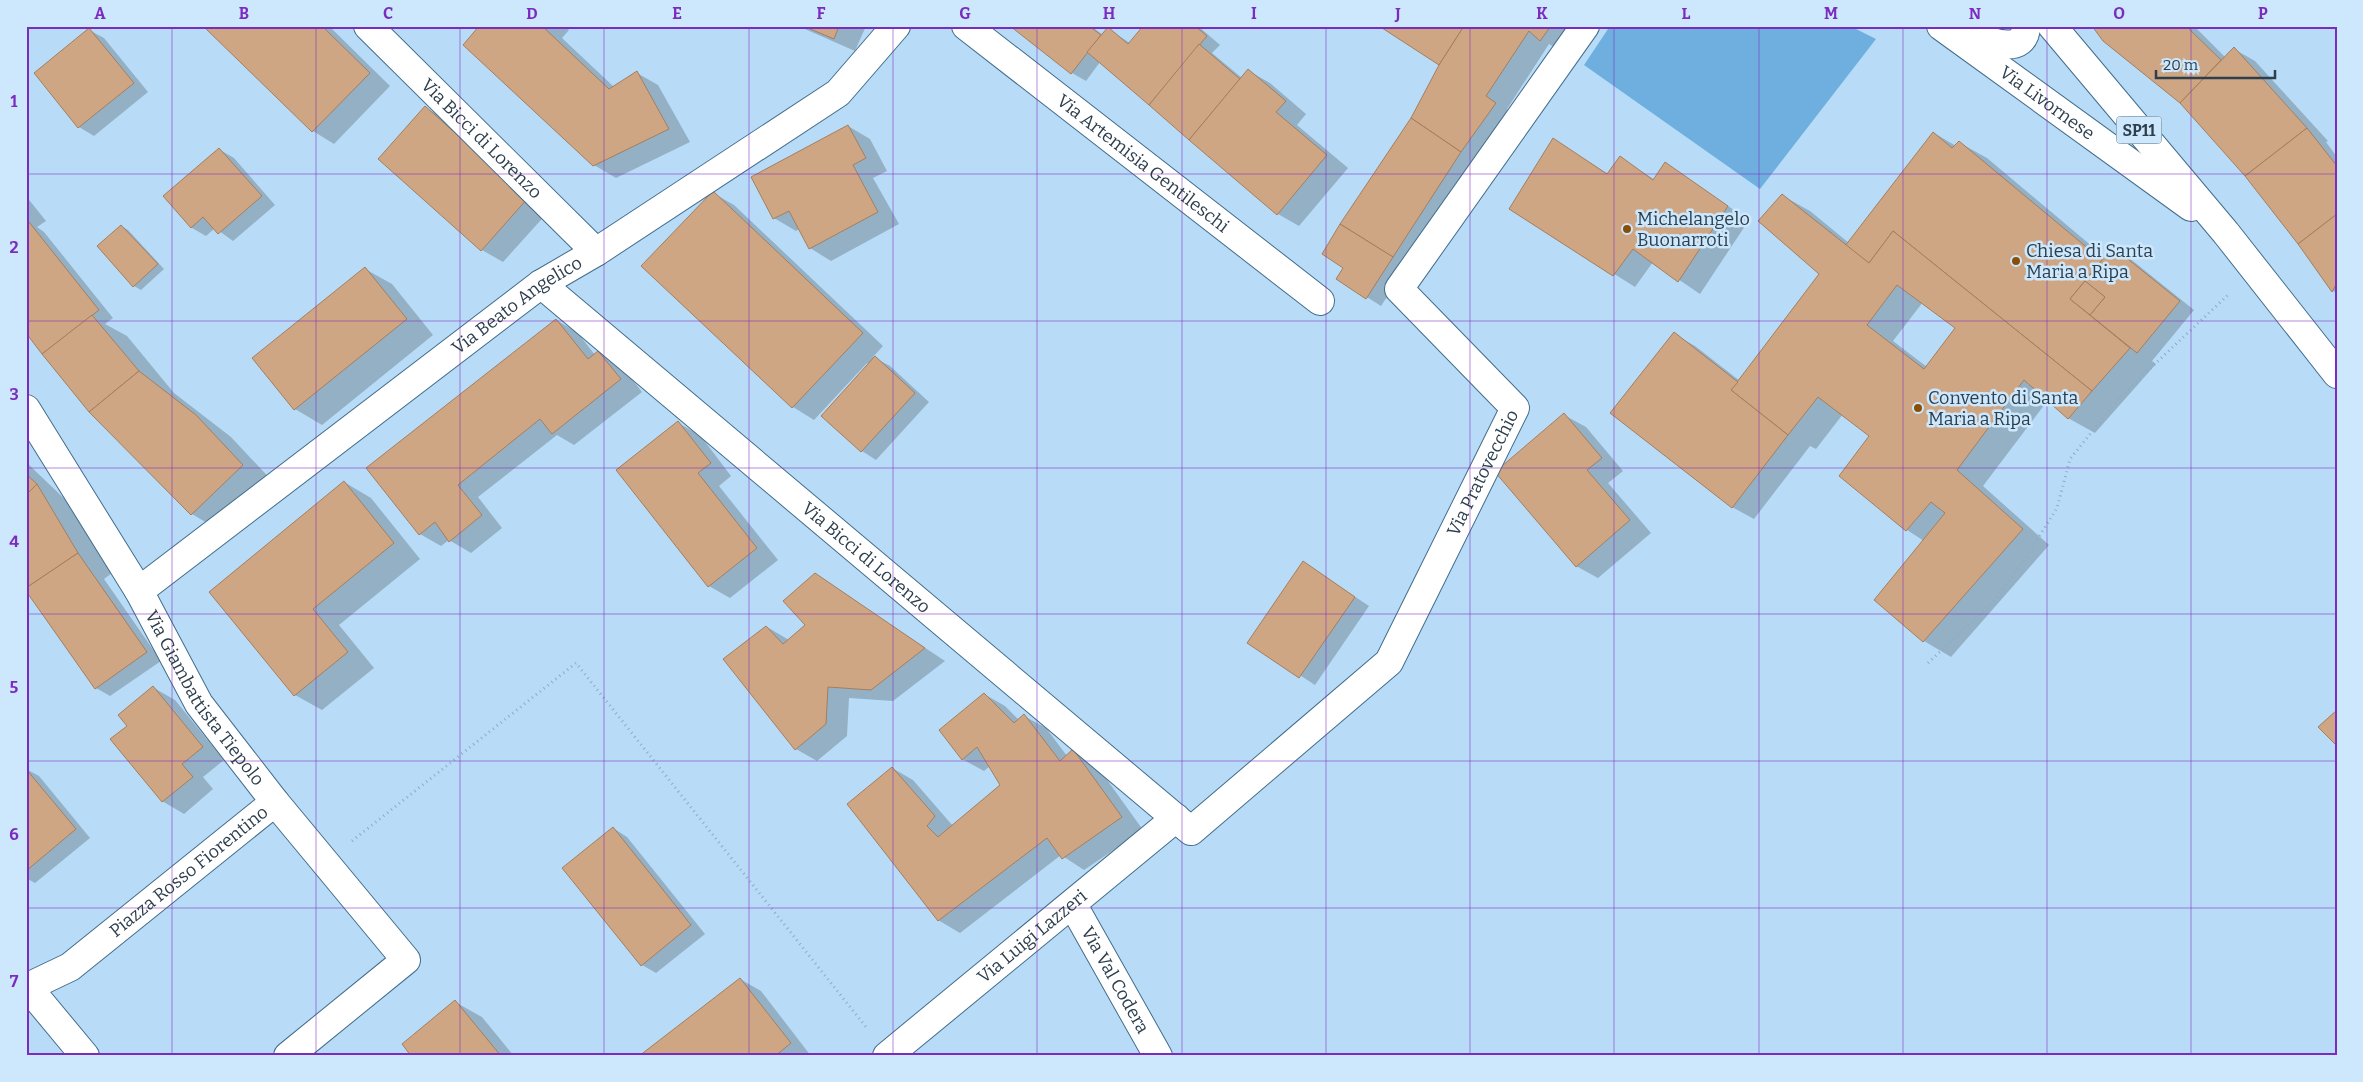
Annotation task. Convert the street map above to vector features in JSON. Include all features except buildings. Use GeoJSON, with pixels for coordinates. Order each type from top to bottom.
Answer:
{"type":"FeatureCollection","features":[{"type":"Feature","properties":{"kind":"street","name":"Via Bicci di Lorenzo"},"geometry":{"type":"LineString","coordinates":[[368,26],[596,252]]}},
{"type":"Feature","properties":{"kind":"street","name":"Via Beato Angelico"},"geometry":{"type":"LineString","coordinates":[[139,591],[541,284],[596,252],[838,93],[896,26]]}},
{"type":"Feature","properties":{"kind":"street","name":"Via Artemisia Gentileschi"},"geometry":{"type":"LineString","coordinates":[[966,26],[1320,301]]}},
{"type":"Feature","properties":{"kind":"street","name":"Via Pratovecchio"},"geometry":{"type":"LineString","coordinates":[[1184,825],[1389,662],[1515,408],[1399,289],[1585,26]]}},
{"type":"Feature","properties":{"kind":"street","name":"Via Livornese"},"geometry":{"type":"LineString","coordinates":[[1942,26],[1996,44],[2009,46],[2019,42],[2026,34],[2026,26]]}},
{"type":"Feature","properties":{"kind":"street","name":"Via Livornese"},"geometry":{"type":"LineString","coordinates":[[1942,26],[2226,233]]}},
{"type":"Feature","properties":{"kind":"street","name":"SP11"},"geometry":{"type":"LineString","coordinates":[[2052,26],[2226,233]]}},
{"type":"Feature","properties":{"kind":"street"},"geometry":{"type":"LineString","coordinates":[[2226,233],[2337,374]]}},
{"type":"Feature","properties":{"kind":"street","name":"Via Bicci di Lorenzo"},"geometry":{"type":"LineString","coordinates":[[541,284],[1184,825]]}},
{"type":"Feature","properties":{"kind":"street","name":"Via Giambattista Tiepolo"},"geometry":{"type":"LineString","coordinates":[[26,409],[139,591],[199,704],[275,802]]}},
{"type":"Feature","properties":{"kind":"street","name":"Piazza Rosso Fiorentino"},"geometry":{"type":"LineString","coordinates":[[85,1056],[27,986],[70,967],[275,802],[406,960],[288,1056]]}},
{"type":"Feature","properties":{"kind":"street","name":"Via Luigi Lazzeri"},"geometry":{"type":"LineString","coordinates":[[888,1056],[1073,905],[1184,825]]}},
{"type":"Feature","properties":{"kind":"street","name":"Via Val Codera"},"geometry":{"type":"LineString","coordinates":[[1073,905],[1158,1056]]}},
{"type":"Feature","properties":{"kind":"path"},"geometry":{"type":"LineString","coordinates":[[1928,663],[1996,599],[2027,556],[2057,508],[2070,459],[2120,397],[2254,269]]}},
{"type":"Feature","properties":{"kind":"path"},"geometry":{"type":"LineString","coordinates":[[348,845],[576,663],[888,1056]]}},
{"type":"Feature","properties":{"kind":"shaded area"},"geometry":{"type":"Polygon","coordinates":[[[1610,26],[1850,26],[1876,39],[1760,189],[1584,65],[1610,26]]]}},
{"type":"Feature","properties":{"kind":"place","name":"Michelangelo Buonarroti"},"geometry":{"type":"Point","coordinates":[1627,229]}},
{"type":"Feature","properties":{"kind":"place","name":"Chiesa di Santa Maria a Ripa"},"geometry":{"type":"Point","coordinates":[2016,261]}},
{"type":"Feature","properties":{"kind":"place","name":"Convento di Santa Maria a Ripa"},"geometry":{"type":"Point","coordinates":[1918,408]}}]}
